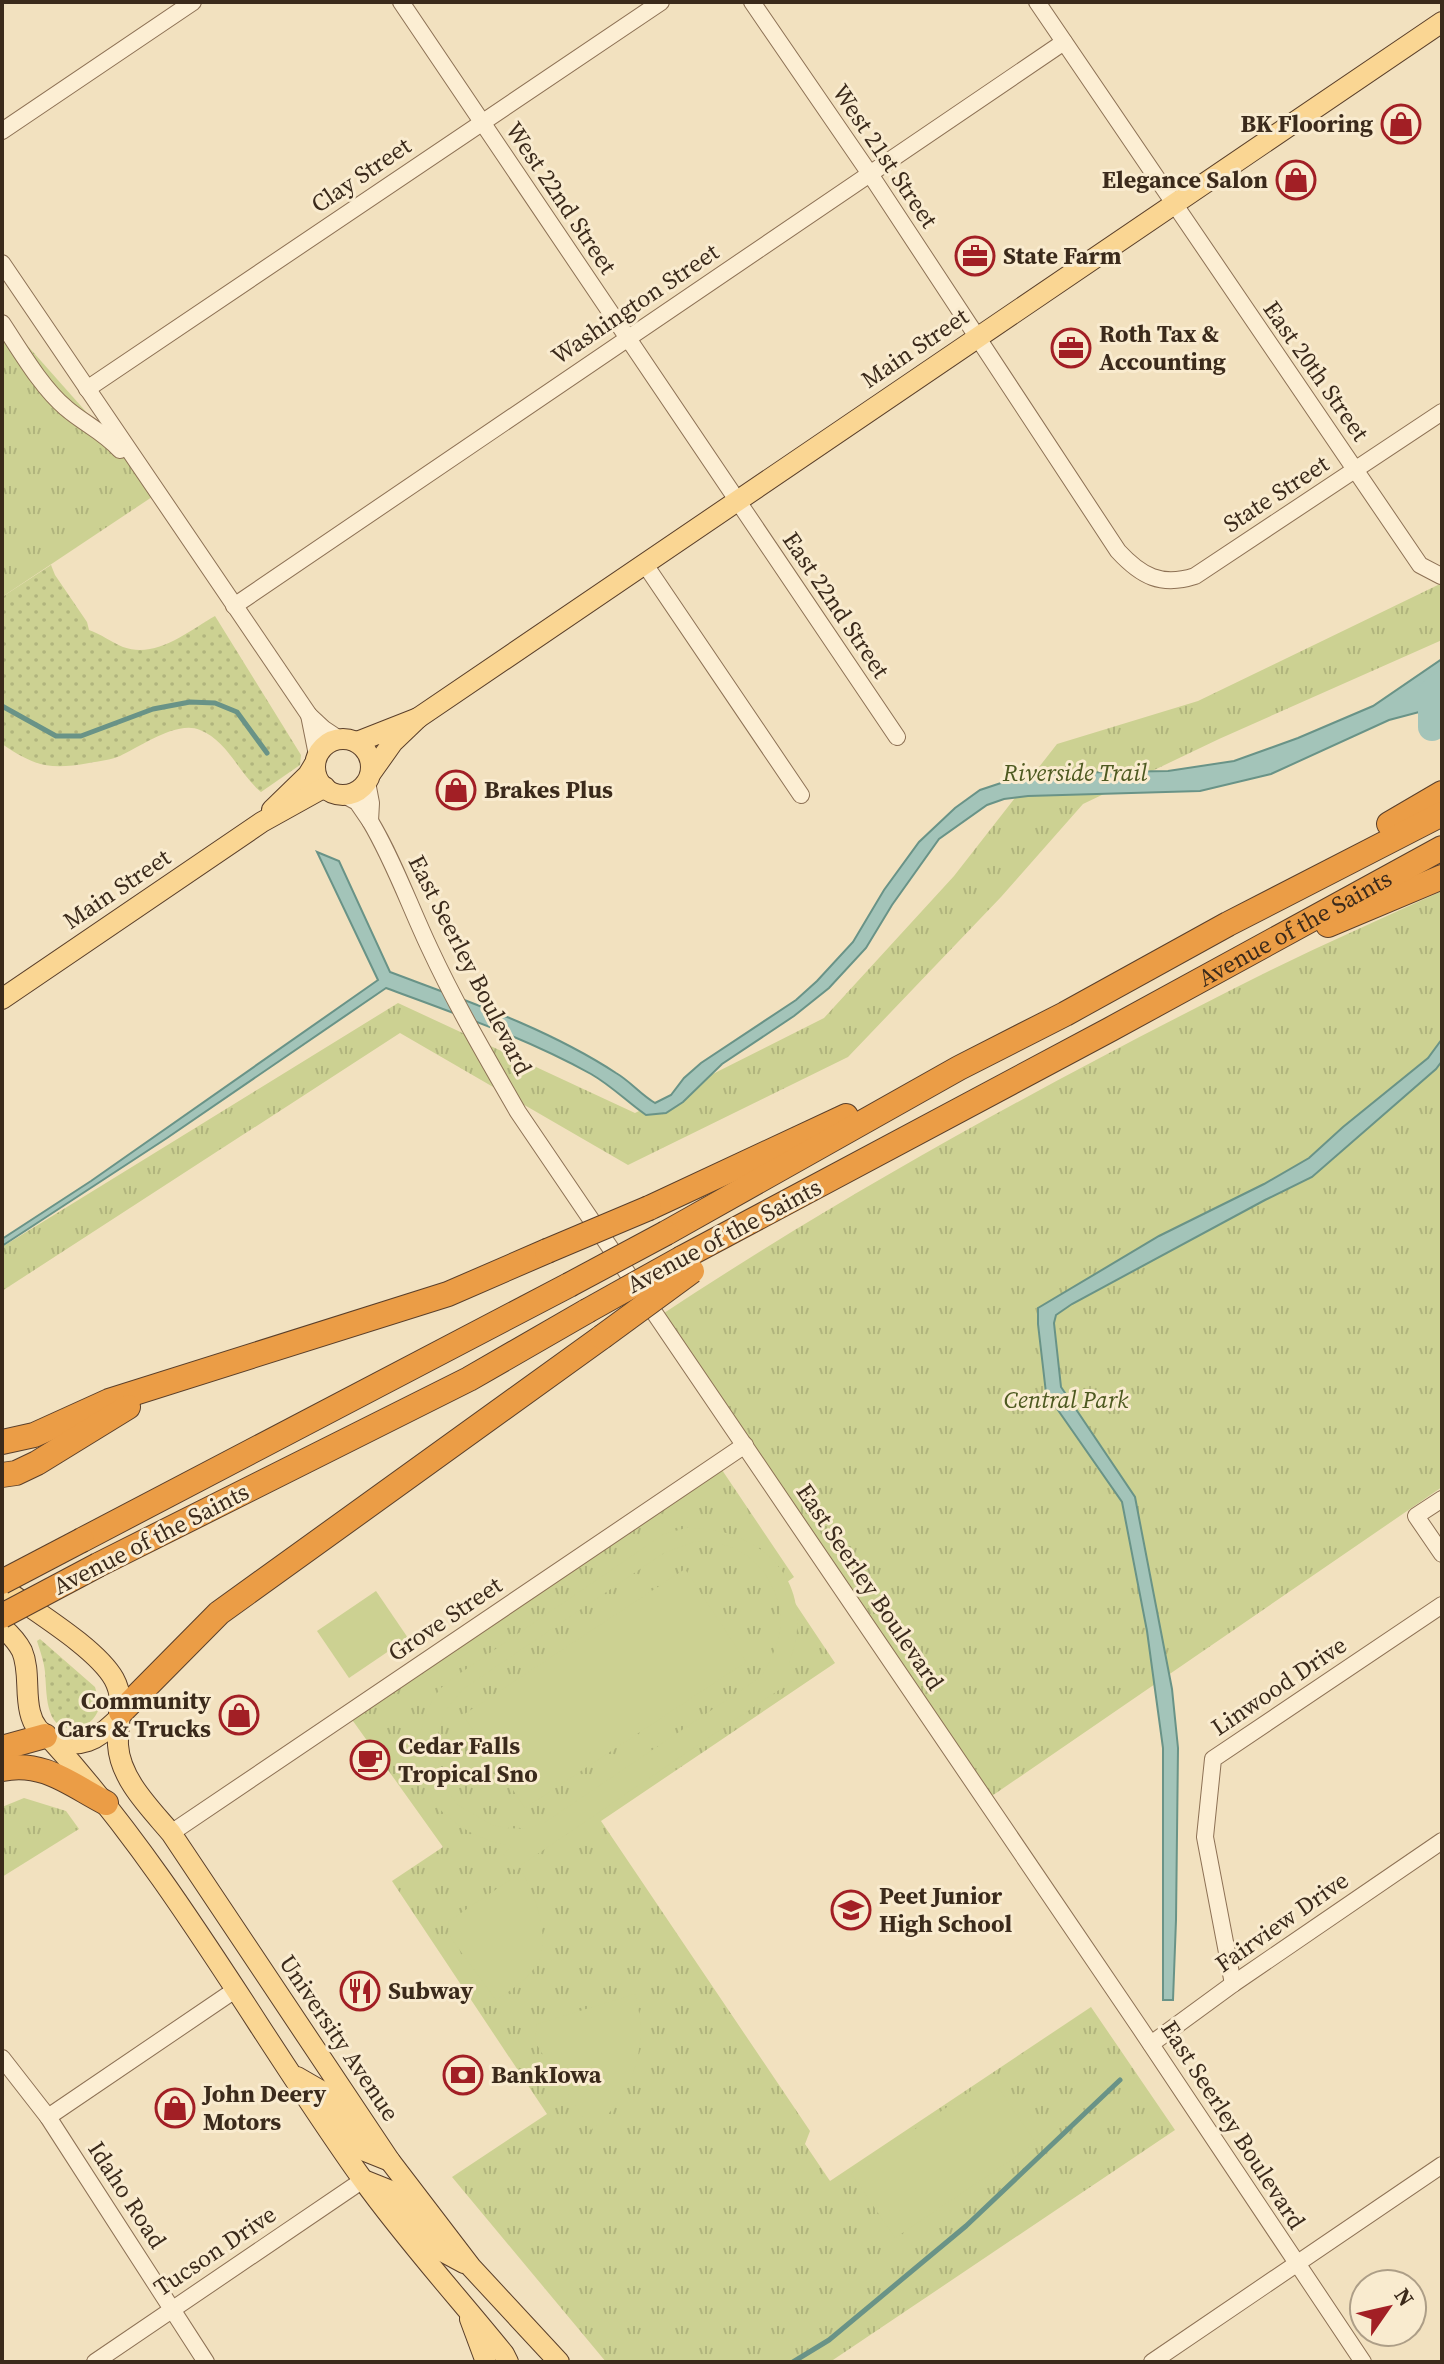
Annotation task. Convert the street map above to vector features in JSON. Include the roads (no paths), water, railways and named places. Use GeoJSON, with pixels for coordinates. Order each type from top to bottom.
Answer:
{"type":"FeatureCollection","features":[{"type":"Feature","properties":{"kind":"highway"},"geometry":{"type":"LineString","coordinates":[[1228,924],[1328,858],[1442,793]]}},
{"type":"Feature","properties":{"kind":"highway","name":"Avenue of the Saints"},"geometry":{"type":"LineString","coordinates":[[2,1582],[569,1285],[959,1068],[1442,814]]}},
{"type":"Feature","properties":{"kind":"highway","name":"Avenue of the Saints"},"geometry":{"type":"LineString","coordinates":[[2,1616],[469,1379],[587,1311],[813,1203],[928,1126],[1442,848]]}},
{"type":"Feature","properties":{"kind":"highway"},"geometry":{"type":"LineString","coordinates":[[1215,972],[1442,877]]}},
{"type":"Feature","properties":{"kind":"highway"},"geometry":{"type":"LineString","coordinates":[[2,1442],[34,1435],[109,1401],[448,1294],[649,1208],[808,1132],[959,1068]]}},
{"type":"Feature","properties":{"kind":"highway"},"geometry":{"type":"LineString","coordinates":[[120,1716],[219,1613],[602,1337],[687,1265]]}},
{"type":"Feature","properties":{"kind":"highway"},"geometry":{"type":"LineString","coordinates":[[2,1475],[16,1473],[37,1463],[172,1382]]}},
{"type":"Feature","properties":{"kind":"highway"},"geometry":{"type":"LineString","coordinates":[[2,1748],[49,1738]]}},
{"type":"Feature","properties":{"kind":"highway"},"geometry":{"type":"LineString","coordinates":[[2,1769],[29,1767],[49,1771],[106,1803]]}},
{"type":"Feature","properties":{"kind":"main road","name":"Main Street"},"geometry":{"type":"LineString","coordinates":[[369,777],[393,742],[418,718],[1442,22]]}},
{"type":"Feature","properties":{"kind":"main road","name":"Main Street"},"geometry":{"type":"LineString","coordinates":[[348,740],[418,718]]}},
{"type":"Feature","properties":{"kind":"main road"},"geometry":{"type":"LineString","coordinates":[[348,740],[369,755],[369,777],[361,789],[335,791],[319,783],[316,760],[322,747],[348,740]]}},
{"type":"Feature","properties":{"kind":"main road","name":"Main Street"},"geometry":{"type":"LineString","coordinates":[[262,822],[308,775],[316,760]]}},
{"type":"Feature","properties":{"kind":"main road","name":"Main Street"},"geometry":{"type":"LineString","coordinates":[[2,999],[262,822],[335,791]]}},
{"type":"Feature","properties":{"kind":"main road","name":"University Avenue"},"geometry":{"type":"LineString","coordinates":[[2,1582],[10,1593],[84,1648],[108,1670],[119,1691],[118,1748],[123,1769],[171,1833],[390,2161],[471,2267],[559,2362]]}},
{"type":"Feature","properties":{"kind":"main road"},"geometry":{"type":"LineString","coordinates":[[2,1627],[21,1649],[26,1664],[34,1724],[129,1832],[363,2180],[508,2362]]}},
{"type":"Feature","properties":{"kind":"main road"},"geometry":{"type":"LineString","coordinates":[[49,1738],[72,1744],[89,1741],[120,1716]]}},
{"type":"Feature","properties":{"kind":"main road"},"geometry":{"type":"LineString","coordinates":[[290,2073],[323,2092],[365,2151],[390,2161]]}},
{"type":"Feature","properties":{"kind":"main road"},"geometry":{"type":"LineString","coordinates":[[363,2180],[396,2193],[438,2249],[471,2267]]}},
{"type":"Feature","properties":{"kind":"main road"},"geometry":{"type":"LineString","coordinates":[[464,2304],[486,2362]]}},
{"type":"Feature","properties":{"kind":"street"},"geometry":{"type":"LineString","coordinates":[[2,131],[193,2]]}},
{"type":"Feature","properties":{"kind":"street","name":"West 22nd Street"},"geometry":{"type":"LineString","coordinates":[[401,2],[736,501]]}},
{"type":"Feature","properties":{"kind":"street","name":"Clay Street"},"geometry":{"type":"LineString","coordinates":[[87,389],[661,2]]}},
{"type":"Feature","properties":{"kind":"street","name":"West 21st Street"},"geometry":{"type":"LineString","coordinates":[[752,2],[870,174],[1118,551],[1130,564]]}},
{"type":"Feature","properties":{"kind":"street","name":"East 20th Street"},"geometry":{"type":"LineString","coordinates":[[1037,2],[1420,565],[1441,576]]}},
{"type":"Feature","properties":{"kind":"street","name":"Washington Street"},"geometry":{"type":"LineString","coordinates":[[234,606],[1064,42]]}},
{"type":"Feature","properties":{"kind":"street"},"geometry":{"type":"LineString","coordinates":[[2,263],[309,715],[324,729],[348,740]]}},
{"type":"Feature","properties":{"kind":"street"},"geometry":{"type":"LineString","coordinates":[[2,323],[53,396],[109,438],[158,493]]}},
{"type":"Feature","properties":{"kind":"street","name":"State Street"},"geometry":{"type":"LineString","coordinates":[[1130,564],[1153,578],[1181,581],[1195,576],[1442,412]]}},
{"type":"Feature","properties":{"kind":"street","name":"East 22nd Street"},"geometry":{"type":"LineString","coordinates":[[736,501],[897,737]]}},
{"type":"Feature","properties":{"kind":"street"},"geometry":{"type":"LineString","coordinates":[[644,563],[801,795]]}},
{"type":"Feature","properties":{"kind":"street"},"geometry":{"type":"LineString","coordinates":[[309,715],[316,760]]}},
{"type":"Feature","properties":{"kind":"street","name":"East Seerley Boulevard"},"geometry":{"type":"LineString","coordinates":[[369,777],[370,821]]}},
{"type":"Feature","properties":{"kind":"street","name":"East Seerley Boulevard"},"geometry":{"type":"LineString","coordinates":[[335,791],[357,802],[370,821],[442,976],[518,1112],[1151,2044],[1363,2362]]}},
{"type":"Feature","properties":{"kind":"street","name":"Grove Street"},"geometry":{"type":"LineString","coordinates":[[171,1833],[745,1445]]}},
{"type":"Feature","properties":{"kind":"street"},"geometry":{"type":"LineString","coordinates":[[1442,1499],[1416,1516],[1442,1554]]}},
{"type":"Feature","properties":{"kind":"street","name":"Linwood Drive"},"geometry":{"type":"LineString","coordinates":[[1233,1984],[1205,1837],[1213,1759],[1442,1605]]}},
{"type":"Feature","properties":{"kind":"street","name":"Fairview Drive"},"geometry":{"type":"LineString","coordinates":[[1151,2044],[1442,1841]]}},
{"type":"Feature","properties":{"kind":"street"},"geometry":{"type":"LineString","coordinates":[[48,2117],[235,1990]]}},
{"type":"Feature","properties":{"kind":"street","name":"Idaho Road"},"geometry":{"type":"LineString","coordinates":[[2,2058],[48,2117],[206,2362]]}},
{"type":"Feature","properties":{"kind":"street"},"geometry":{"type":"LineString","coordinates":[[1152,2362],[1442,2165]]}},
{"type":"Feature","properties":{"kind":"street","name":"Tucson Drive"},"geometry":{"type":"LineString","coordinates":[[95,2362],[363,2180]]}},
{"type":"Feature","properties":{"kind":"water"},"geometry":{"type":"Polygon","coordinates":[[[1442,659],[1442,706],[1389,720],[1271,774],[1200,791],[1028,796],[987,805],[939,839],[866,948],[829,988],[794,1016],[722,1064],[683,1102],[666,1113],[646,1115],[599,1079],[566,1061],[490,1027],[386,988],[2,1246],[2,1239],[91,1181],[378,980],[317,852],[339,861],[390,972],[506,1016],[562,1042],[621,1076],[655,1103],[671,1095],[701,1063],[796,1000],[817,981],[853,942],[884,890],[919,842],[955,808],[980,790],[1007,781],[1059,773],[1168,771],[1234,761],[1373,706],[1442,659]]]}},
{"type":"Feature","properties":{"kind":"water"},"geometry":{"type":"Polygon","coordinates":[[[1442,1039],[1442,1061],[1436,1069],[1312,1177],[1056,1315],[1054,1323],[1061,1387],[1135,1497],[1172,1689],[1178,1748],[1176,1920],[1173,2000],[1163,2000],[1163,1748],[1147,1631],[1122,1502],[1046,1393],[1038,1308],[1159,1236],[1309,1158],[1428,1058],[1442,1039]]]}},
{"type":"Feature","properties":{"kind":"waterway"},"geometry":{"type":"LineString","coordinates":[[1432,727],[1432,693],[1442,684]]}},
{"type":"Feature","properties":{"kind":"waterway"},"geometry":{"type":"LineString","coordinates":[[2,706],[56,736],[81,736],[153,709],[190,702],[215,703],[237,712],[267,753]]}},
{"type":"Feature","properties":{"kind":"waterway"},"geometry":{"type":"LineString","coordinates":[[793,2362],[829,2340],[966,2226],[1120,2080]]}},
{"type":"Feature","properties":{"kind":"place","name":"BK Flooring"},"geometry":{"type":"Point","coordinates":[1401,124]}},
{"type":"Feature","properties":{"kind":"place","name":"Elegance Salon"},"geometry":{"type":"Point","coordinates":[1296,180]}},
{"type":"Feature","properties":{"kind":"place","name":"State Farm"},"geometry":{"type":"Point","coordinates":[975,256]}},
{"type":"Feature","properties":{"kind":"place","name":"Roth Tax & Accounting"},"geometry":{"type":"Point","coordinates":[1071,348]}},
{"type":"Feature","properties":{"kind":"place","name":"Brakes Plus"},"geometry":{"type":"Point","coordinates":[456,790]}},
{"type":"Feature","properties":{"kind":"place","name":"Community Cars & Trucks"},"geometry":{"type":"Point","coordinates":[239,1715]}},
{"type":"Feature","properties":{"kind":"place","name":"Cedar Falls Tropical Sno"},"geometry":{"type":"Point","coordinates":[370,1760]}},
{"type":"Feature","properties":{"kind":"place","name":"Peet Junior High School"},"geometry":{"type":"Point","coordinates":[851,1910]}},
{"type":"Feature","properties":{"kind":"place","name":"Subway"},"geometry":{"type":"Point","coordinates":[360,1991]}},
{"type":"Feature","properties":{"kind":"place","name":"BankIowa"},"geometry":{"type":"Point","coordinates":[463,2075]}},
{"type":"Feature","properties":{"kind":"place","name":"John Deery Motors"},"geometry":{"type":"Point","coordinates":[175,2108]}},
{"type":"Feature","properties":{"kind":"park label","name":"Riverside Trail"},"geometry":{"type":"Point","coordinates":[1075,773]}},
{"type":"Feature","properties":{"kind":"park label","name":"Central Park"},"geometry":{"type":"Point","coordinates":[1066,1400]}}]}
